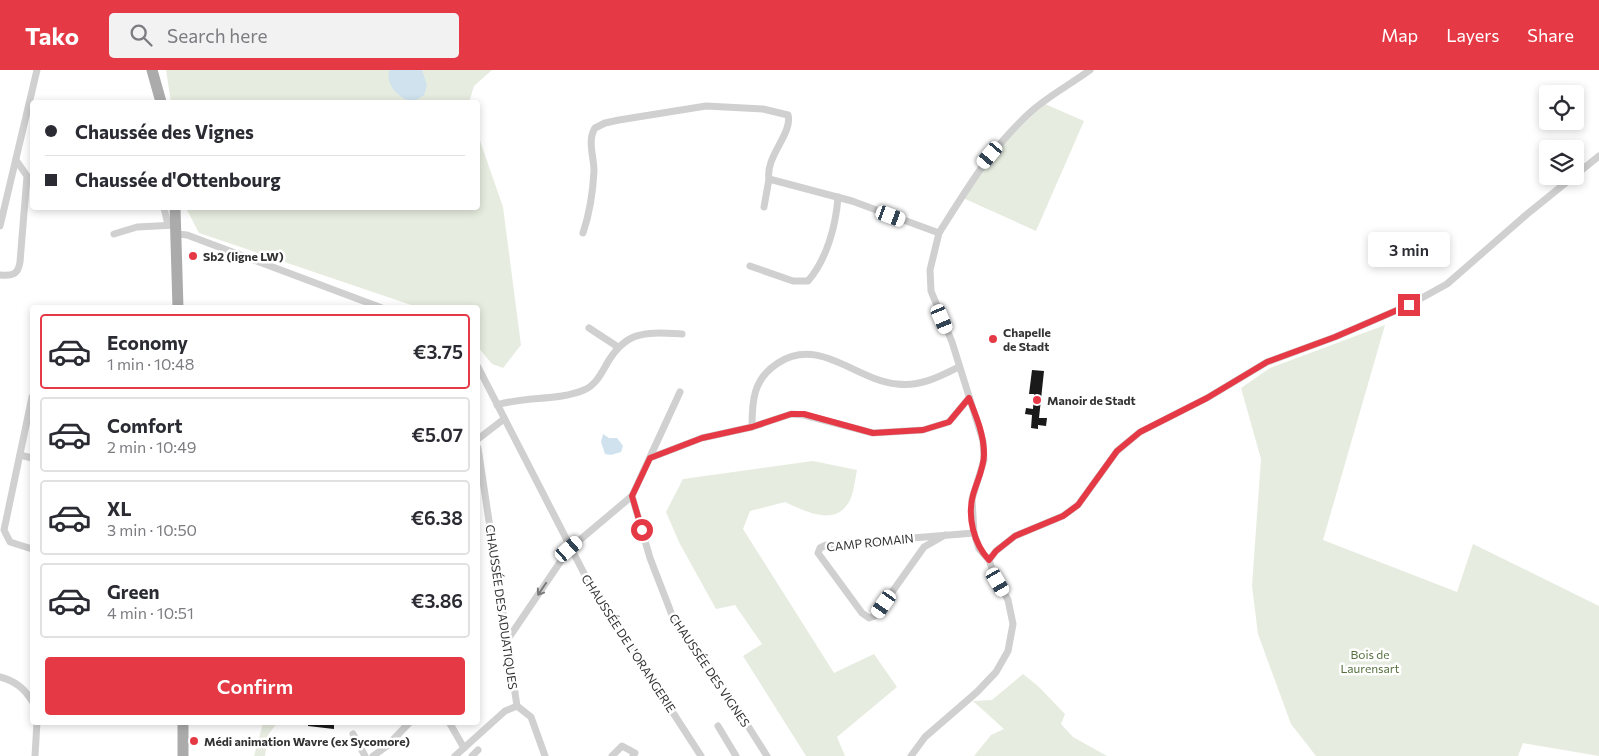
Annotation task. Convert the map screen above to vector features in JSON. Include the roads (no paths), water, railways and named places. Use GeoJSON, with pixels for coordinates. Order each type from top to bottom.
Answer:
{"type":"FeatureCollection","features":[{"type":"Feature","properties":{"kind":"main road"},"geometry":{"type":"LineString","coordinates":[[152,70],[160,100]]}},
{"type":"Feature","properties":{"kind":"main road"},"geometry":{"type":"LineString","coordinates":[[175,210],[178,305]]}},
{"type":"Feature","properties":{"kind":"main road"},"geometry":{"type":"LineString","coordinates":[[183,725],[183,756]]}},
{"type":"Feature","properties":{"kind":"street"},"geometry":{"type":"LineString","coordinates":[[0,226],[37,70]]}},
{"type":"Feature","properties":{"kind":"street"},"geometry":{"type":"LineString","coordinates":[[911,756],[925,737],[987,683],[1008,651],[1012,634],[1011,612],[989,560],[979,549],[974,533],[972,499],[982,466],[984,448],[982,436],[952,342],[930,286],[930,270],[939,232],[982,164],[997,146],[1039,105],[1090,70]]}},
{"type":"Feature","properties":{"kind":"street"},"geometry":{"type":"LineString","coordinates":[[583,233],[587,222],[594,173],[592,134],[599,125],[697,107],[763,109],[785,113],[789,116],[788,124],[768,168],[769,179],[764,206]]}},
{"type":"Feature","properties":{"kind":"street"},"geometry":{"type":"LineString","coordinates":[[989,560],[996,551],[1015,536],[1063,516],[1078,505],[1117,451],[1140,432],[1207,398],[1267,362],[1335,337],[1409,305],[1447,284],[1526,215],[1599,156]]}},
{"type":"Feature","properties":{"kind":"street"},"geometry":{"type":"LineString","coordinates":[[0,275],[14,275],[18,272],[20,262],[27,176],[16,160]]}},
{"type":"Feature","properties":{"kind":"street"},"geometry":{"type":"LineString","coordinates":[[769,179],[838,197],[939,232]]}},
{"type":"Feature","properties":{"kind":"street"},"geometry":{"type":"LineString","coordinates":[[750,266],[793,281],[808,281],[826,248],[835,221],[838,197]]}},
{"type":"Feature","properties":{"kind":"street"},"geometry":{"type":"LineString","coordinates":[[165,210],[174,228]]}},
{"type":"Feature","properties":{"kind":"street"},"geometry":{"type":"LineString","coordinates":[[114,234],[137,227],[174,228],[374,305]]}},
{"type":"Feature","properties":{"kind":"street"},"geometry":{"type":"LineString","coordinates":[[589,328],[618,347]]}},
{"type":"Feature","properties":{"kind":"street"},"geometry":{"type":"LineString","coordinates":[[497,405],[577,392],[588,388],[597,380],[618,347],[629,339],[643,333],[682,334]]}},
{"type":"Feature","properties":{"kind":"street"},"geometry":{"type":"LineString","coordinates":[[752,427],[753,398],[759,382],[771,368],[790,356],[818,355],[881,380],[900,385],[929,381],[959,367]]}},
{"type":"Feature","properties":{"kind":"street","name":"CHAUSSÉE DE L'ORANGERIE"},"geometry":{"type":"LineString","coordinates":[[480,371],[569,549],[701,756]]}},
{"type":"Feature","properties":{"kind":"street"},"geometry":{"type":"LineString","coordinates":[[506,638],[510,636],[569,549],[632,496],[680,392]]}},
{"type":"Feature","properties":{"kind":"street"},"geometry":{"type":"LineString","coordinates":[[650,458],[702,438],[752,427],[795,413],[867,432],[888,434],[923,430],[949,422],[969,398]]}},
{"type":"Feature","properties":{"kind":"street"},"geometry":{"type":"LineString","coordinates":[[30,407],[4,534],[10,542],[30,548]]}},
{"type":"Feature","properties":{"kind":"street"},"geometry":{"type":"LineString","coordinates":[[480,437],[504,419]]}},
{"type":"Feature","properties":{"kind":"street"},"geometry":{"type":"LineString","coordinates":[[20,455],[30,458]]}},
{"type":"Feature","properties":{"kind":"street","name":"CHAUSSÉE DES ADUATIQUES"},"geometry":{"type":"LineString","coordinates":[[480,462],[517,706]]}},
{"type":"Feature","properties":{"kind":"street","name":"CHAUSSÉE DES VIGNES"},"geometry":{"type":"LineString","coordinates":[[632,496],[650,558],[672,614],[708,663],[767,756]]}},
{"type":"Feature","properties":{"kind":"street","name":"CAMP ROMAIN"},"geometry":{"type":"LineString","coordinates":[[945,535],[924,547],[875,616],[869,618],[862,613],[818,553],[820,548],[826,545],[945,535],[974,533]]}},
{"type":"Feature","properties":{"kind":"street"},"geometry":{"type":"LineString","coordinates":[[0,677],[11,680],[24,689],[30,698]]}},
{"type":"Feature","properties":{"kind":"street"},"geometry":{"type":"LineString","coordinates":[[457,755],[505,711],[517,706],[531,717],[545,756]]}},
{"type":"Feature","properties":{"kind":"street"},"geometry":{"type":"LineString","coordinates":[[35,756],[36,725]]}},
{"type":"Feature","properties":{"kind":"street"},"geometry":{"type":"LineString","coordinates":[[451,725],[464,748]]}},
{"type":"Feature","properties":{"kind":"street"},"geometry":{"type":"LineString","coordinates":[[373,756],[390,743],[401,726]]}},
{"type":"Feature","properties":{"kind":"street"},"geometry":{"type":"LineString","coordinates":[[718,726],[736,756]]}},
{"type":"Feature","properties":{"kind":"street"},"geometry":{"type":"LineString","coordinates":[[353,734],[365,756]]}},
{"type":"Feature","properties":{"kind":"street"},"geometry":{"type":"LineString","coordinates":[[612,756],[622,746],[635,753],[633,756]]}},
{"type":"Feature","properties":{"kind":"street"},"geometry":{"type":"LineString","coordinates":[[472,756],[478,750]]}},
{"type":"Feature","properties":{"kind":"water"},"geometry":{"type":"Polygon","coordinates":[[[389,70],[422,70],[427,85],[424,95],[416,100],[402,98],[391,86],[389,70]]]}},
{"type":"Feature","properties":{"kind":"water"},"geometry":{"type":"Polygon","coordinates":[[[603,434],[609,438],[617,438],[623,446],[621,452],[611,455],[605,454],[601,442],[603,434]]]}},
{"type":"Feature","properties":{"kind":"place","name":"Sb2 (ligne LW)"},"geometry":{"type":"Point","coordinates":[193,256]}},
{"type":"Feature","properties":{"kind":"place","name":"Chapelle de Stadt"},"geometry":{"type":"Point","coordinates":[993,339]}},
{"type":"Feature","properties":{"kind":"place","name":"Manoir de Stadt"},"geometry":{"type":"Point","coordinates":[1037,400]}},
{"type":"Feature","properties":{"kind":"place","name":"Médi animation Wavre (ex Sycomore)"},"geometry":{"type":"Point","coordinates":[194,741]}},
{"type":"Feature","properties":{"kind":"park label","name":"Bois de Laurensart"},"geometry":{"type":"Point","coordinates":[1370,661]}}]}
